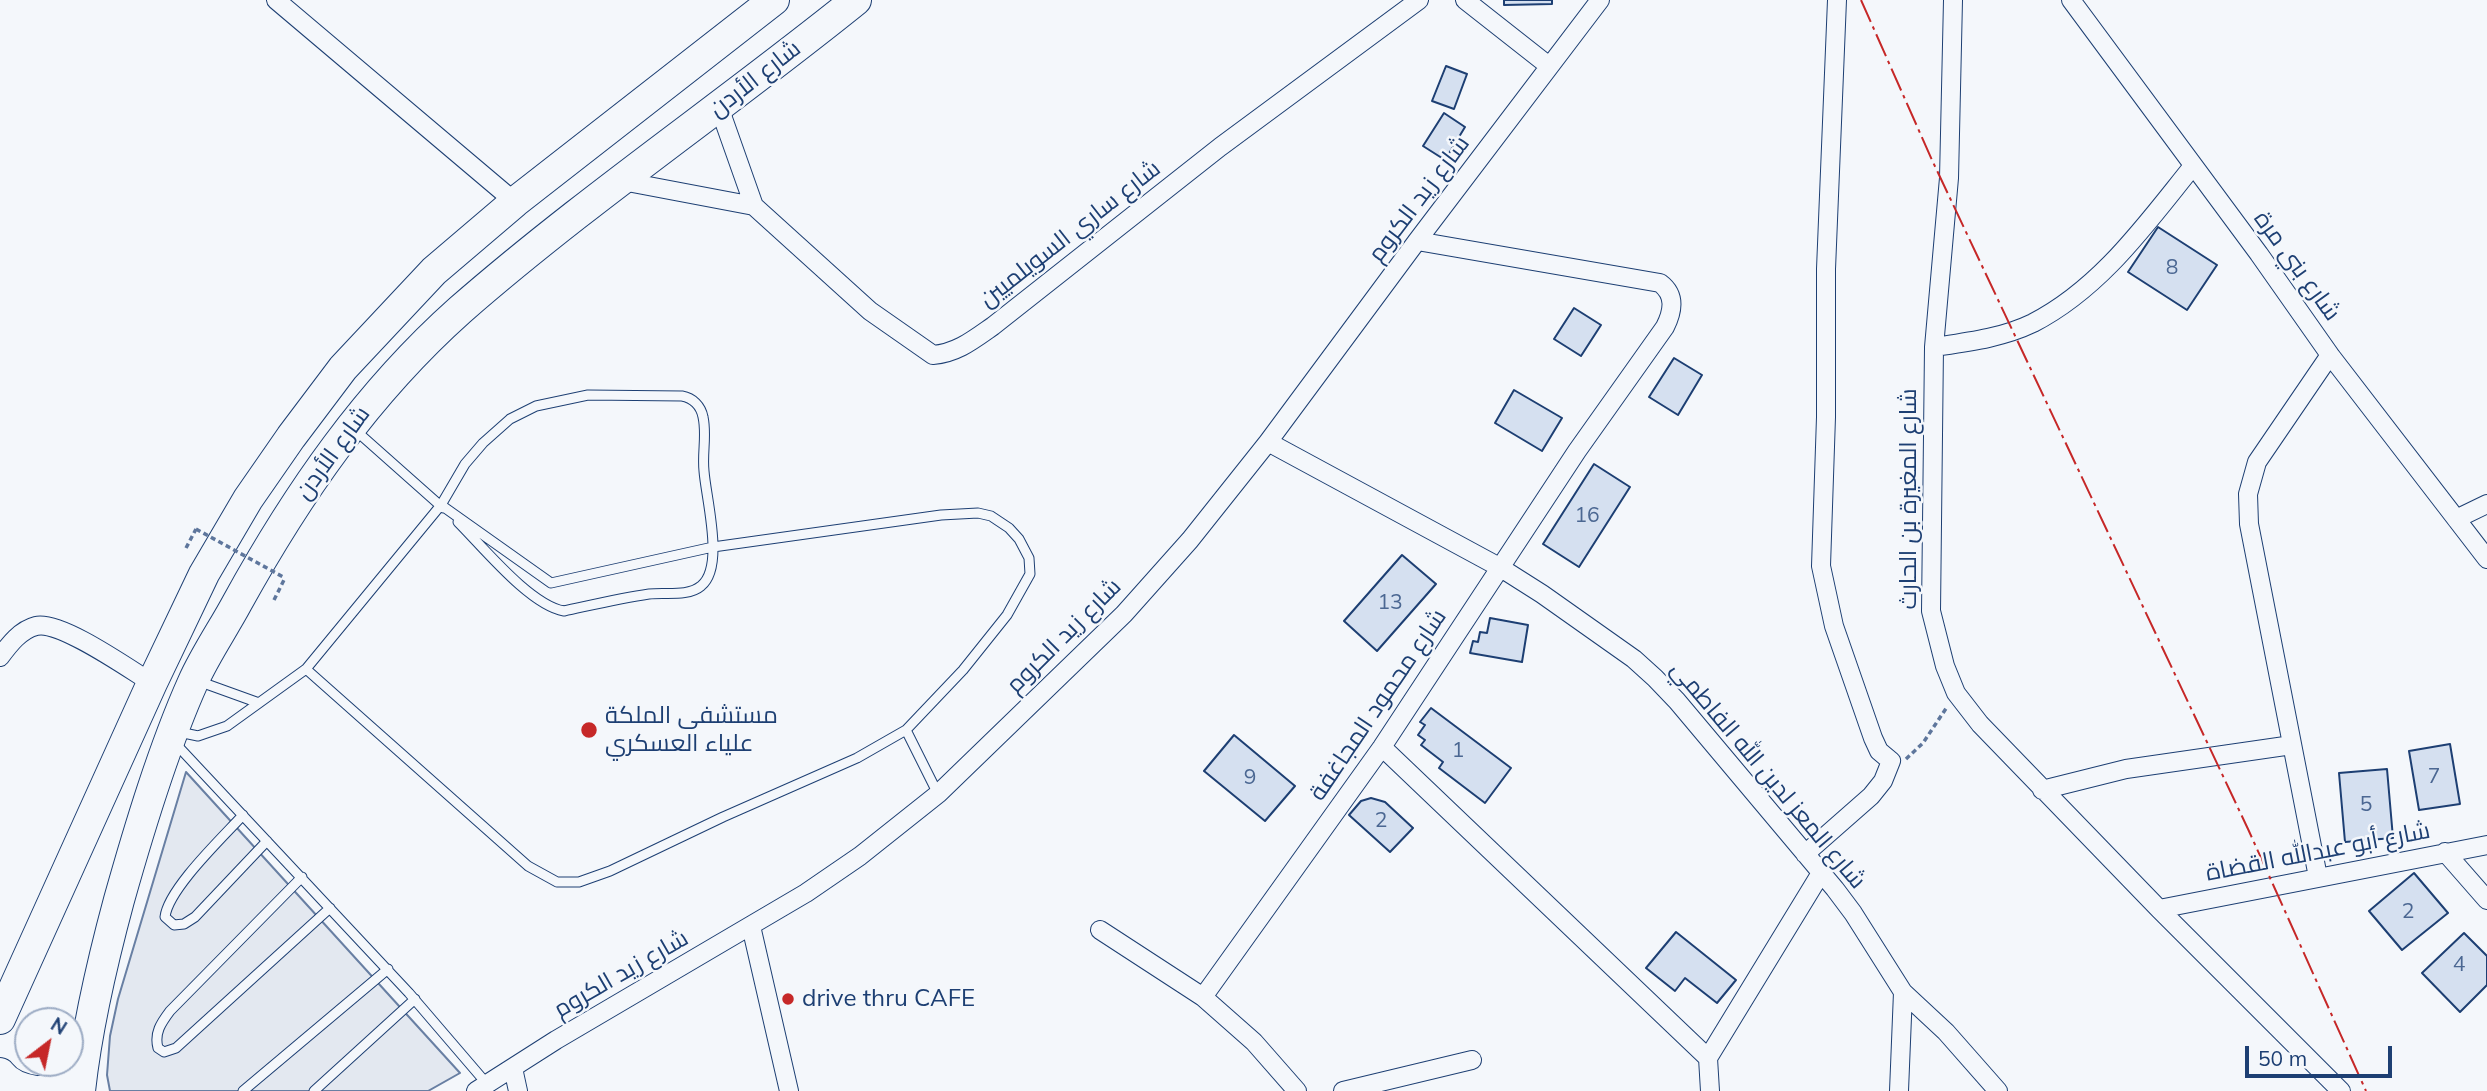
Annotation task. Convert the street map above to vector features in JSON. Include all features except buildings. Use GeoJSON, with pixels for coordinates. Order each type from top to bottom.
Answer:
{"type":"FeatureCollection","features":[{"type":"Feature","properties":{"kind":"highway","name":"شارع الأردن"},"geometry":{"type":"LineString","coordinates":[[0,1019],[204,574],[248,499],[313,407],[343,368],[433,271],[515,202],[774,0]]}},
{"type":"Feature","properties":{"kind":"highway","name":"شارع الأردن"},"geometry":{"type":"LineString","coordinates":[[84,1055],[129,864],[172,735],[194,680],[263,556],[314,476],[350,426],[394,376],[460,311],[622,181],[856,0]]}},
{"type":"Feature","properties":{"kind":"highway"},"geometry":{"type":"LineString","coordinates":[[0,1073],[4,1079],[20,1088],[38,1091],[57,1087],[71,1077]]}},
{"type":"Feature","properties":{"kind":"street"},"geometry":{"type":"LineString","coordinates":[[276,0],[515,202]]}},
{"type":"Feature","properties":{"kind":"street","name":"شارع ساري السويلميين"},"geometry":{"type":"LineString","coordinates":[[719,107],[754,206],[870,312],[933,355],[956,351],[1039,292],[1220,147],[1419,0]]}},
{"type":"Feature","properties":{"kind":"street"},"geometry":{"type":"LineString","coordinates":[[1465,0],[1549,66]]}},
{"type":"Feature","properties":{"kind":"street","name":"شارع زيد الكروم"},"geometry":{"type":"LineString","coordinates":[[482,1088],[556,1040],[806,893],[860,856],[938,794],[1124,614],[1190,540],[1268,442],[1600,0]]}},
{"type":"Feature","properties":{"kind":"street"},"geometry":{"type":"LineString","coordinates":[[1805,854],[1871,796],[1883,781],[1891,761],[1879,751],[1873,738],[1834,626],[1821,566],[1826,417],[1826,269],[1837,0]]}},
{"type":"Feature","properties":{"kind":"street","name":"شارع المغيرة بن الحارث"},"geometry":{"type":"LineString","coordinates":[[1953,0],[1948,178],[1934,347],[1931,611],[1939,647],[1956,693],[1980,724],[2159,909],[2341,1091]]}},
{"type":"Feature","properties":{"kind":"street","name":"شارع بني مرة"},"geometry":{"type":"LineString","coordinates":[[2071,0],[2330,355],[2487,558]]}},
{"type":"Feature","properties":{"kind":"street"},"geometry":{"type":"LineString","coordinates":[[1934,347],[1994,337],[2032,323],[2069,300],[2106,270],[2193,166]]}},
{"type":"Feature","properties":{"kind":"street"},"geometry":{"type":"LineString","coordinates":[[622,181],[754,206]]}},
{"type":"Feature","properties":{"kind":"street","name":"شارع محمود المجاغفة"},"geometry":{"type":"LineString","coordinates":[[1203,998],[1382,747],[1577,451],[1671,315],[1668,289],[1660,283],[1417,241]]}},
{"type":"Feature","properties":{"kind":"street"},"geometry":{"type":"LineString","coordinates":[[2318,877],[2249,524],[2248,494],[2257,462],[2330,355]]}},
{"type":"Feature","properties":{"kind":"street","name":"شارع المعز لدين الله الفاطمي"},"geometry":{"type":"LineString","coordinates":[[1268,442],[1501,568],[1584,623],[1656,678],[1853,912],[1903,992],[1946,1032],[1998,1091]]}},
{"type":"Feature","properties":{"kind":"street"},"geometry":{"type":"LineString","coordinates":[[2456,519],[2487,504]]}},
{"type":"Feature","properties":{"kind":"street"},"geometry":{"type":"LineString","coordinates":[[0,657],[18,636],[35,626],[51,625],[152,683]]}},
{"type":"Feature","properties":{"kind":"street"},"geometry":{"type":"LineString","coordinates":[[2042,790],[2126,769],[2292,745]]}},
{"type":"Feature","properties":{"kind":"street"},"geometry":{"type":"LineString","coordinates":[[1382,747],[1708,1058]]}},
{"type":"Feature","properties":{"kind":"street","name":"شارع أبو عبدالله القضاة"},"geometry":{"type":"LineString","coordinates":[[2159,909],[2487,845]]}},
{"type":"Feature","properties":{"kind":"street"},"geometry":{"type":"LineString","coordinates":[[2445,852],[2487,900]]}},
{"type":"Feature","properties":{"kind":"street"},"geometry":{"type":"LineString","coordinates":[[1710,1091],[1708,1058],[1821,873]]}},
{"type":"Feature","properties":{"kind":"street"},"geometry":{"type":"LineString","coordinates":[[751,926],[789,1091]]}},
{"type":"Feature","properties":{"kind":"street"},"geometry":{"type":"LineString","coordinates":[[1100,930],[1203,998],[1254,1042],[1297,1091]]}},
{"type":"Feature","properties":{"kind":"street"},"geometry":{"type":"LineString","coordinates":[[1899,1091],[1903,992]]}},
{"type":"Feature","properties":{"kind":"street"},"geometry":{"type":"LineString","coordinates":[[1342,1091],[1472,1060]]}},
{"type":"Feature","properties":{"kind":"street"},"geometry":{"type":"LineString","coordinates":[[513,1068],[518,1091]]}},
{"type":"Feature","properties":{"kind":"lane"},"geometry":{"type":"LineString","coordinates":[[172,735],[198,736],[227,726],[306,669],[441,505],[465,464],[483,443],[510,419],[536,406],[588,395],[682,396],[695,402],[703,416],[703,469],[713,547],[711,573],[699,588],[688,592],[650,594],[564,611],[550,609],[525,589],[441,505],[350,426]]}},
{"type":"Feature","properties":{"kind":"lane"},"geometry":{"type":"LineString","coordinates":[[306,669],[528,866],[556,882],[579,882],[610,872],[723,817],[857,758],[906,730],[963,670],[1007,615],[1030,574],[1028,558],[1019,539],[992,516],[978,513],[941,515],[713,547],[551,583],[441,505]]}},
{"type":"Feature","properties":{"kind":"lane"},"geometry":{"type":"LineString","coordinates":[[194,680],[259,703]]}},
{"type":"Feature","properties":{"kind":"lane"},"geometry":{"type":"LineString","coordinates":[[906,730],[938,794]]}},
{"type":"Feature","properties":{"kind":"lane"},"geometry":{"type":"LineString","coordinates":[[172,735],[415,999],[482,1088]]}},
{"type":"Feature","properties":{"kind":"lane"},"geometry":{"type":"LineString","coordinates":[[243,815],[177,891],[166,908],[165,917],[174,925],[184,924],[195,917],[267,841]]}},
{"type":"Feature","properties":{"kind":"lane"},"geometry":{"type":"LineString","coordinates":[[302,877],[170,1010],[160,1024],[156,1039],[158,1048],[164,1052],[176,1048],[330,908]]}},
{"type":"Feature","properties":{"kind":"lane"},"geometry":{"type":"LineString","coordinates":[[243,1091],[388,969]]}},
{"type":"Feature","properties":{"kind":"lane"},"geometry":{"type":"LineString","coordinates":[[314,1091],[415,999]]}},
{"type":"Feature","properties":{"kind":"path"},"geometry":{"type":"LineString","coordinates":[[186,548],[196,529],[285,578],[274,600]]}},
{"type":"Feature","properties":{"kind":"path"},"geometry":{"type":"LineString","coordinates":[[1891,761],[1902,762],[1913,754],[1956,693]]}},
{"type":"Feature","properties":{"kind":"shaded area"},"geometry":{"type":"Polygon","coordinates":[[[186,772],[460,1073],[428,1091],[110,1091],[107,1075],[110,1036],[118,999],[186,772]]]}},
{"type":"Feature","properties":{"kind":"power"},"geometry":{"type":"LineString","coordinates":[[1861,0],[1932,160],[2248,829],[2366,1091]]}},
{"type":"Feature","properties":{"kind":"place","name":"مستشفى الملكة علياء العسكري"},"geometry":{"type":"Point","coordinates":[589,730]}},
{"type":"Feature","properties":{"kind":"place","name":"drive thru CAFE"},"geometry":{"type":"Point","coordinates":[788,999]}}]}
